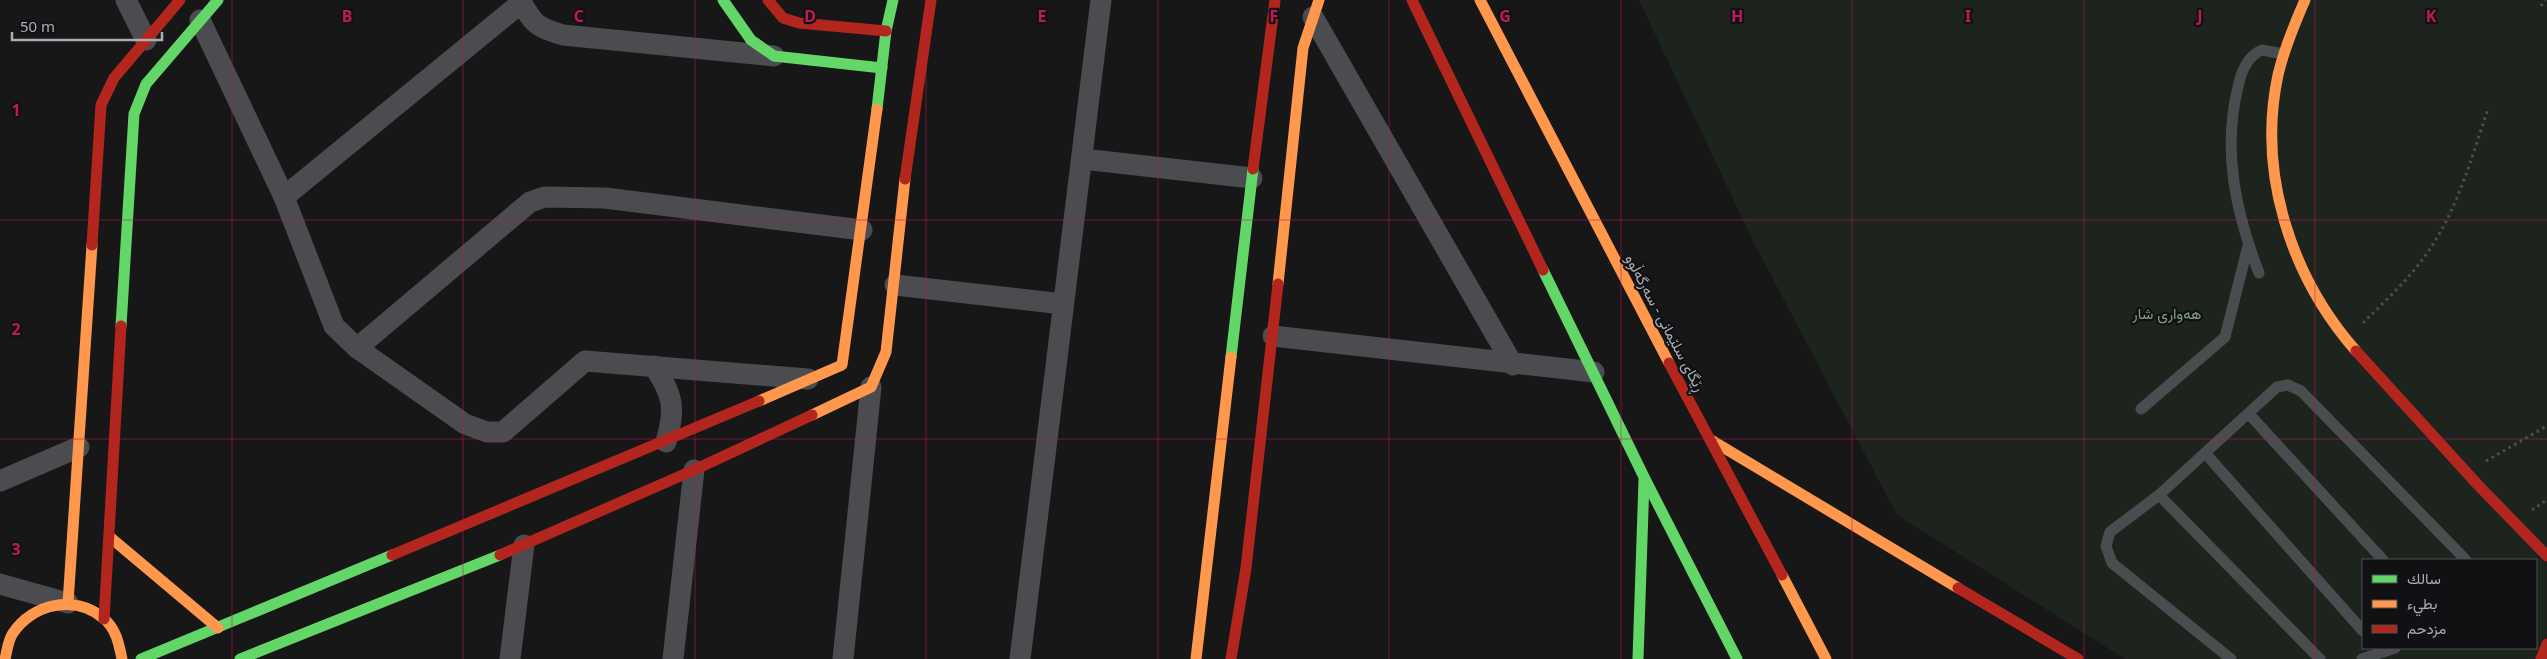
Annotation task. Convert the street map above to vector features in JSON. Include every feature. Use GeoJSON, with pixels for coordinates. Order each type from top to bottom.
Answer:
{"type":"FeatureCollection","features":[{"type":"Feature","properties":{"kind":"street"},"geometry":{"type":"LineString","coordinates":[[126,0],[146,40]]}},
{"type":"Feature","properties":{"kind":"street"},"geometry":{"type":"LineString","coordinates":[[68,603],[101,105],[114,78],[180,0]]}},
{"type":"Feature","properties":{"kind":"street"},"geometry":{"type":"LineString","coordinates":[[127,107],[146,84],[192,10],[218,0]]}},
{"type":"Feature","properties":{"kind":"street"},"geometry":{"type":"LineString","coordinates":[[723,0],[754,46],[774,56]]}},
{"type":"Feature","properties":{"kind":"street"},"geometry":{"type":"LineString","coordinates":[[768,0],[783,18],[798,23],[858,33],[886,31]]}},
{"type":"Feature","properties":{"kind":"street"},"geometry":{"type":"LineString","coordinates":[[141,659],[666,442],[842,365],[862,230],[886,31],[893,0]]}},
{"type":"Feature","properties":{"kind":"street"},"geometry":{"type":"LineString","coordinates":[[240,659],[524,545],[694,470],[862,386],[886,352],[910,144],[931,0]]}},
{"type":"Feature","properties":{"kind":"street"},"geometry":{"type":"LineString","coordinates":[[1020,659],[1101,0]]}},
{"type":"Feature","properties":{"kind":"street"},"geometry":{"type":"LineString","coordinates":[[1196,659],[1252,178],[1275,0]]}},
{"type":"Feature","properties":{"kind":"street"},"geometry":{"type":"LineString","coordinates":[[1412,0],[1644,478],[1737,659]]}},
{"type":"Feature","properties":{"kind":"street","name":"ڕێگای سلێمانی - سەرگەڵوو"},"geometry":{"type":"LineString","coordinates":[[1480,0],[1563,163],[1826,659]]}},
{"type":"Feature","properties":{"kind":"street"},"geometry":{"type":"LineString","coordinates":[[2305,0],[2283,54],[2273,102],[2271,139],[2272,162],[2280,208],[2294,252],[2323,307],[2348,340],[2466,472],[2547,556]]}},
{"type":"Feature","properties":{"kind":"street"},"geometry":{"type":"LineString","coordinates":[[284,197],[521,1],[530,19],[543,29],[563,35],[774,56],[856,60],[882,68]]}},
{"type":"Feature","properties":{"kind":"street"},"geometry":{"type":"LineString","coordinates":[[1316,8],[1513,364]]}},
{"type":"Feature","properties":{"kind":"street"},"geometry":{"type":"LineString","coordinates":[[1231,659],[1246,568],[1273,336],[1298,88],[1304,48],[1316,8]]}},
{"type":"Feature","properties":{"kind":"street"},"geometry":{"type":"LineString","coordinates":[[192,10],[284,197],[334,326],[357,348],[465,424],[487,432],[503,432],[585,361],[835,382]]}},
{"type":"Feature","properties":{"kind":"street"},"geometry":{"type":"LineString","coordinates":[[101,105],[127,107]]}},
{"type":"Feature","properties":{"kind":"street"},"geometry":{"type":"LineString","coordinates":[[104,619],[111,538],[132,130],[127,107]]}},
{"type":"Feature","properties":{"kind":"street"},"geometry":{"type":"LineString","coordinates":[[1082,159],[1252,178]]}},
{"type":"Feature","properties":{"kind":"street"},"geometry":{"type":"LineString","coordinates":[[357,348],[530,202],[545,198],[605,198],[862,230]]}},
{"type":"Feature","properties":{"kind":"street"},"geometry":{"type":"LineString","coordinates":[[895,285],[1064,304]]}},
{"type":"Feature","properties":{"kind":"street"},"geometry":{"type":"LineString","coordinates":[[1273,336],[1594,372]]}},
{"type":"Feature","properties":{"kind":"street"},"geometry":{"type":"LineString","coordinates":[[654,366],[670,394],[671,418],[666,442]]}},
{"type":"Feature","properties":{"kind":"street"},"geometry":{"type":"LineString","coordinates":[[843,659],[862,386]]}},
{"type":"Feature","properties":{"kind":"street"},"geometry":{"type":"LineString","coordinates":[[1711,440],[2078,659]]}},
{"type":"Feature","properties":{"kind":"street"},"geometry":{"type":"LineString","coordinates":[[0,481],[79,447]]}},
{"type":"Feature","properties":{"kind":"street"},"geometry":{"type":"LineString","coordinates":[[673,659],[694,470]]}},
{"type":"Feature","properties":{"kind":"street"},"geometry":{"type":"LineString","coordinates":[[1638,659],[1644,478]]}},
{"type":"Feature","properties":{"kind":"street"},"geometry":{"type":"LineString","coordinates":[[111,538],[218,628]]}},
{"type":"Feature","properties":{"kind":"street"},"geometry":{"type":"LineString","coordinates":[[510,659],[524,545]]}},
{"type":"Feature","properties":{"kind":"street"},"geometry":{"type":"LineString","coordinates":[[0,584],[94,611],[104,619],[119,641],[122,659]]}},
{"type":"Feature","properties":{"kind":"street"},"geometry":{"type":"LineString","coordinates":[[4,659],[8,642],[15,628],[25,617],[38,608],[68,603]]}},
{"type":"Feature","properties":{"kind":"street"},"geometry":{"type":"LineString","coordinates":[[2541,659],[2547,644]]}},
{"type":"Feature","properties":{"kind":"lane"},"geometry":{"type":"LineString","coordinates":[[2258,273],[2240,218],[2231,168],[2230,146],[2235,97],[2245,66],[2253,55],[2265,50],[2283,54]]}},
{"type":"Feature","properties":{"kind":"lane"},"geometry":{"type":"LineString","coordinates":[[2141,409],[2225,337],[2248,246]]}},
{"type":"Feature","properties":{"kind":"lane"},"geometry":{"type":"LineString","coordinates":[[2230,659],[2112,562],[2106,546],[2110,532],[2159,495],[2277,387],[2288,385],[2300,391],[2465,559]]}},
{"type":"Feature","properties":{"kind":"lane"},"geometry":{"type":"LineString","coordinates":[[2249,414],[2382,559]]}},
{"type":"Feature","properties":{"kind":"lane"},"geometry":{"type":"LineString","coordinates":[[2205,453],[2362,630]]}},
{"type":"Feature","properties":{"kind":"lane"},"geometry":{"type":"LineString","coordinates":[[2159,495],[2320,659]]}},
{"type":"Feature","properties":{"kind":"lane"},"geometry":{"type":"LineString","coordinates":[[2362,659],[2380,650]]}},
{"type":"Feature","properties":{"kind":"path"},"geometry":{"type":"LineString","coordinates":[[2541,6],[2545,0]]}},
{"type":"Feature","properties":{"kind":"path"},"geometry":{"type":"LineString","coordinates":[[2348,340],[2425,257],[2438,236],[2454,206],[2488,109]]}},
{"type":"Feature","properties":{"kind":"path"},"geometry":{"type":"LineString","coordinates":[[2466,472],[2547,426]]}},
{"type":"Feature","properties":{"kind":"green space","name":"هەواری شار"},"geometry":{"type":"Polygon","coordinates":[[[1639,0],[2547,0],[2547,659],[2125,659],[1897,515],[1754,243],[1639,0]]]}},
{"type":"Feature","properties":{"kind":"traffic: fast"},"geometry":{"type":"LineString","coordinates":[[121,326],[134,114],[146,84],[218,0]]}},
{"type":"Feature","properties":{"kind":"traffic: fast"},"geometry":{"type":"LineString","coordinates":[[723,0],[751,40],[774,56],[882,68]]}},
{"type":"Feature","properties":{"kind":"traffic: fast"},"geometry":{"type":"LineString","coordinates":[[877,109],[886,31],[893,0]]}},
{"type":"Feature","properties":{"kind":"traffic: fast"},"geometry":{"type":"LineString","coordinates":[[1231,357],[1253,169]]}},
{"type":"Feature","properties":{"kind":"traffic: fast"},"geometry":{"type":"LineString","coordinates":[[1543,270],[1645,479],[1737,659]]}},
{"type":"Feature","properties":{"kind":"traffic: fast"},"geometry":{"type":"LineString","coordinates":[[1638,659],[1644,480]]}},
{"type":"Feature","properties":{"kind":"traffic: fast"},"geometry":{"type":"LineString","coordinates":[[141,659],[392,555]]}},
{"type":"Feature","properties":{"kind":"traffic: fast"},"geometry":{"type":"LineString","coordinates":[[240,659],[500,555]]}},
{"type":"Feature","properties":{"kind":"traffic: slow"},"geometry":{"type":"LineString","coordinates":[[1278,284],[1303,48],[1319,0]]}},
{"type":"Feature","properties":{"kind":"traffic: slow"},"geometry":{"type":"LineString","coordinates":[[1480,0],[1669,363]]}},
{"type":"Feature","properties":{"kind":"traffic: slow"},"geometry":{"type":"LineString","coordinates":[[2305,0],[2283,56],[2278,75],[2273,112],[2272,149],[2276,186],[2285,222],[2297,257],[2313,290],[2333,322],[2356,351]]}},
{"type":"Feature","properties":{"kind":"traffic: slow"},"geometry":{"type":"LineString","coordinates":[[759,401],[842,365],[877,109]]}},
{"type":"Feature","properties":{"kind":"traffic: slow"},"geometry":{"type":"LineString","coordinates":[[812,415],[871,387],[886,352],[905,179]]}},
{"type":"Feature","properties":{"kind":"traffic: slow"},"geometry":{"type":"LineString","coordinates":[[68,603],[92,245]]}},
{"type":"Feature","properties":{"kind":"traffic: slow"},"geometry":{"type":"LineString","coordinates":[[1196,659],[1231,357]]}},
{"type":"Feature","properties":{"kind":"traffic: slow"},"geometry":{"type":"LineString","coordinates":[[1711,440],[1958,588]]}},
{"type":"Feature","properties":{"kind":"traffic: slow"},"geometry":{"type":"LineString","coordinates":[[111,538],[218,628]]}},
{"type":"Feature","properties":{"kind":"traffic: slow"},"geometry":{"type":"LineString","coordinates":[[1782,575],[1826,659]]}},
{"type":"Feature","properties":{"kind":"traffic: slow"},"geometry":{"type":"LineString","coordinates":[[5,659],[11,636],[21,623],[42,609],[67,605],[80,606],[103,618],[111,627],[116,637],[122,659]]}},
{"type":"Feature","properties":{"kind":"traffic: jam"},"geometry":{"type":"LineString","coordinates":[[92,245],[101,105],[114,78],[180,0]]}},
{"type":"Feature","properties":{"kind":"traffic: jam"},"geometry":{"type":"LineString","coordinates":[[768,0],[783,18],[799,23],[886,31]]}},
{"type":"Feature","properties":{"kind":"traffic: jam"},"geometry":{"type":"LineString","coordinates":[[905,179],[931,0]]}},
{"type":"Feature","properties":{"kind":"traffic: jam"},"geometry":{"type":"LineString","coordinates":[[1253,169],[1275,0]]}},
{"type":"Feature","properties":{"kind":"traffic: jam"},"geometry":{"type":"LineString","coordinates":[[1412,0],[1543,270]]}},
{"type":"Feature","properties":{"kind":"traffic: jam"},"geometry":{"type":"LineString","coordinates":[[1231,659],[1246,568],[1278,284]]}},
{"type":"Feature","properties":{"kind":"traffic: jam"},"geometry":{"type":"LineString","coordinates":[[104,619],[121,326]]}},
{"type":"Feature","properties":{"kind":"traffic: jam"},"geometry":{"type":"LineString","coordinates":[[2356,351],[2478,485],[2547,556]]}},
{"type":"Feature","properties":{"kind":"traffic: jam"},"geometry":{"type":"LineString","coordinates":[[1669,363],[1782,575]]}},
{"type":"Feature","properties":{"kind":"traffic: jam"},"geometry":{"type":"LineString","coordinates":[[392,555],[759,401]]}},
{"type":"Feature","properties":{"kind":"traffic: jam"},"geometry":{"type":"LineString","coordinates":[[500,555],[694,470],[812,415]]}},
{"type":"Feature","properties":{"kind":"traffic: jam"},"geometry":{"type":"LineString","coordinates":[[1958,588],[2078,659]]}},
{"type":"Feature","properties":{"kind":"traffic: jam"},"geometry":{"type":"LineString","coordinates":[[2541,659],[2547,644]]}}]}
